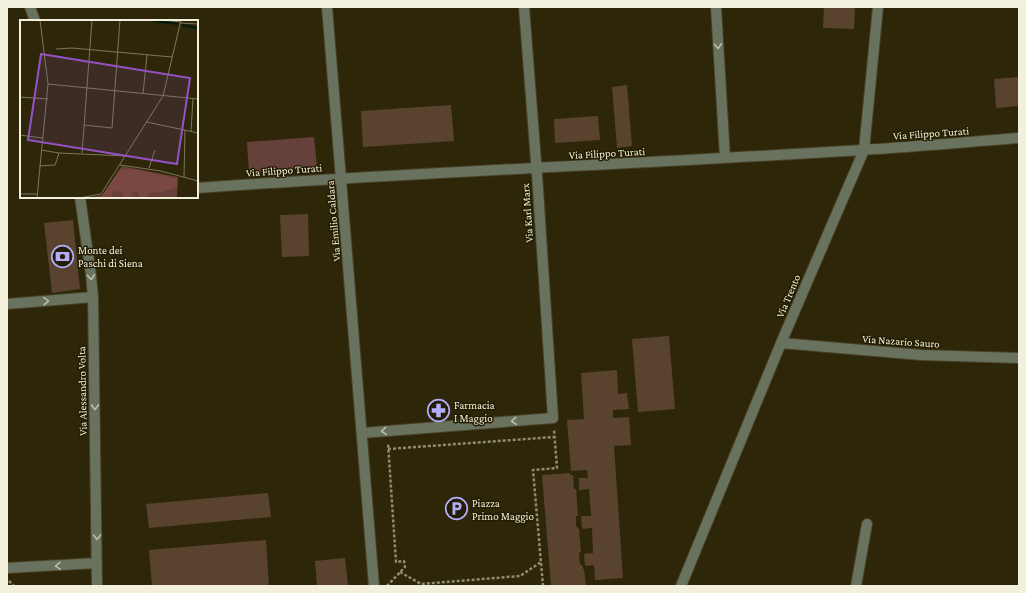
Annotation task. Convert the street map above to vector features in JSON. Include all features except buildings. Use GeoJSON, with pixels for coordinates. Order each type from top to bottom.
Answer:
{"type":"FeatureCollection","features":[{"type":"Feature","properties":{"kind":"street"},"geometry":{"type":"LineString","coordinates":[[30,7],[35,20]]}},
{"type":"Feature","properties":{"kind":"street","name":"Via Emilio Caldara"},"geometry":{"type":"LineString","coordinates":[[327,7],[362,433]]}},
{"type":"Feature","properties":{"kind":"street","name":"Via Karl Marx"},"geometry":{"type":"LineString","coordinates":[[524,7],[553,418]]}},
{"type":"Feature","properties":{"kind":"street"},"geometry":{"type":"LineString","coordinates":[[716,7],[725,158]]}},
{"type":"Feature","properties":{"kind":"street","name":"Via Trento"},"geometry":{"type":"LineString","coordinates":[[681,586],[781,343],[864,150],[878,7]]}},
{"type":"Feature","properties":{"kind":"street","name":"Via Filippo Turati"},"geometry":{"type":"LineString","coordinates":[[198,188],[341,178],[536,169],[864,150],[1019,138]]}},
{"type":"Feature","properties":{"kind":"street","name":"Via Alessandro Volta"},"geometry":{"type":"LineString","coordinates":[[80,198],[93,297],[98,586]]}},
{"type":"Feature","properties":{"kind":"street"},"geometry":{"type":"LineString","coordinates":[[7,304],[93,297]]}},
{"type":"Feature","properties":{"kind":"street","name":"Via Nazario Sauro"},"geometry":{"type":"LineString","coordinates":[[781,343],[921,355],[1019,358]]}},
{"type":"Feature","properties":{"kind":"street"},"geometry":{"type":"LineString","coordinates":[[374,586],[362,433],[553,418]]}},
{"type":"Feature","properties":{"kind":"street"},"geometry":{"type":"LineString","coordinates":[[856,586],[867,524]]}},
{"type":"Feature","properties":{"kind":"street"},"geometry":{"type":"LineString","coordinates":[[7,568],[97,564]]}},
{"type":"Feature","properties":{"kind":"path"},"geometry":{"type":"LineString","coordinates":[[543,586],[533,470],[557,468],[553,418]]}},
{"type":"Feature","properties":{"kind":"path"},"geometry":{"type":"LineString","coordinates":[[387,431],[396,562],[404,561],[405,567],[387,586]]}},
{"type":"Feature","properties":{"kind":"path"},"geometry":{"type":"LineString","coordinates":[[388,449],[554,437]]}},
{"type":"Feature","properties":{"kind":"path"},"geometry":{"type":"LineString","coordinates":[[400,572],[421,584],[520,576],[541,562]]}},
{"type":"Feature","properties":{"kind":"path"},"geometry":{"type":"LineString","coordinates":[[7,580],[14,586]]}},
{"type":"Feature","properties":{"kind":"shaded area"},"geometry":{"type":"Polygon","coordinates":[[[314,137],[317,167],[249,173],[247,142],[314,137]]]}},
{"type":"Feature","properties":{"kind":"place","name":"Monte dei Paschi di Siena"},"geometry":{"type":"Point","coordinates":[62,256]}},
{"type":"Feature","properties":{"kind":"place","name":"Farmacia I Maggio"},"geometry":{"type":"Point","coordinates":[438,411]}},
{"type":"Feature","properties":{"kind":"place","name":"Piazza Primo Maggio"},"geometry":{"type":"Point","coordinates":[457,509]}}]}
